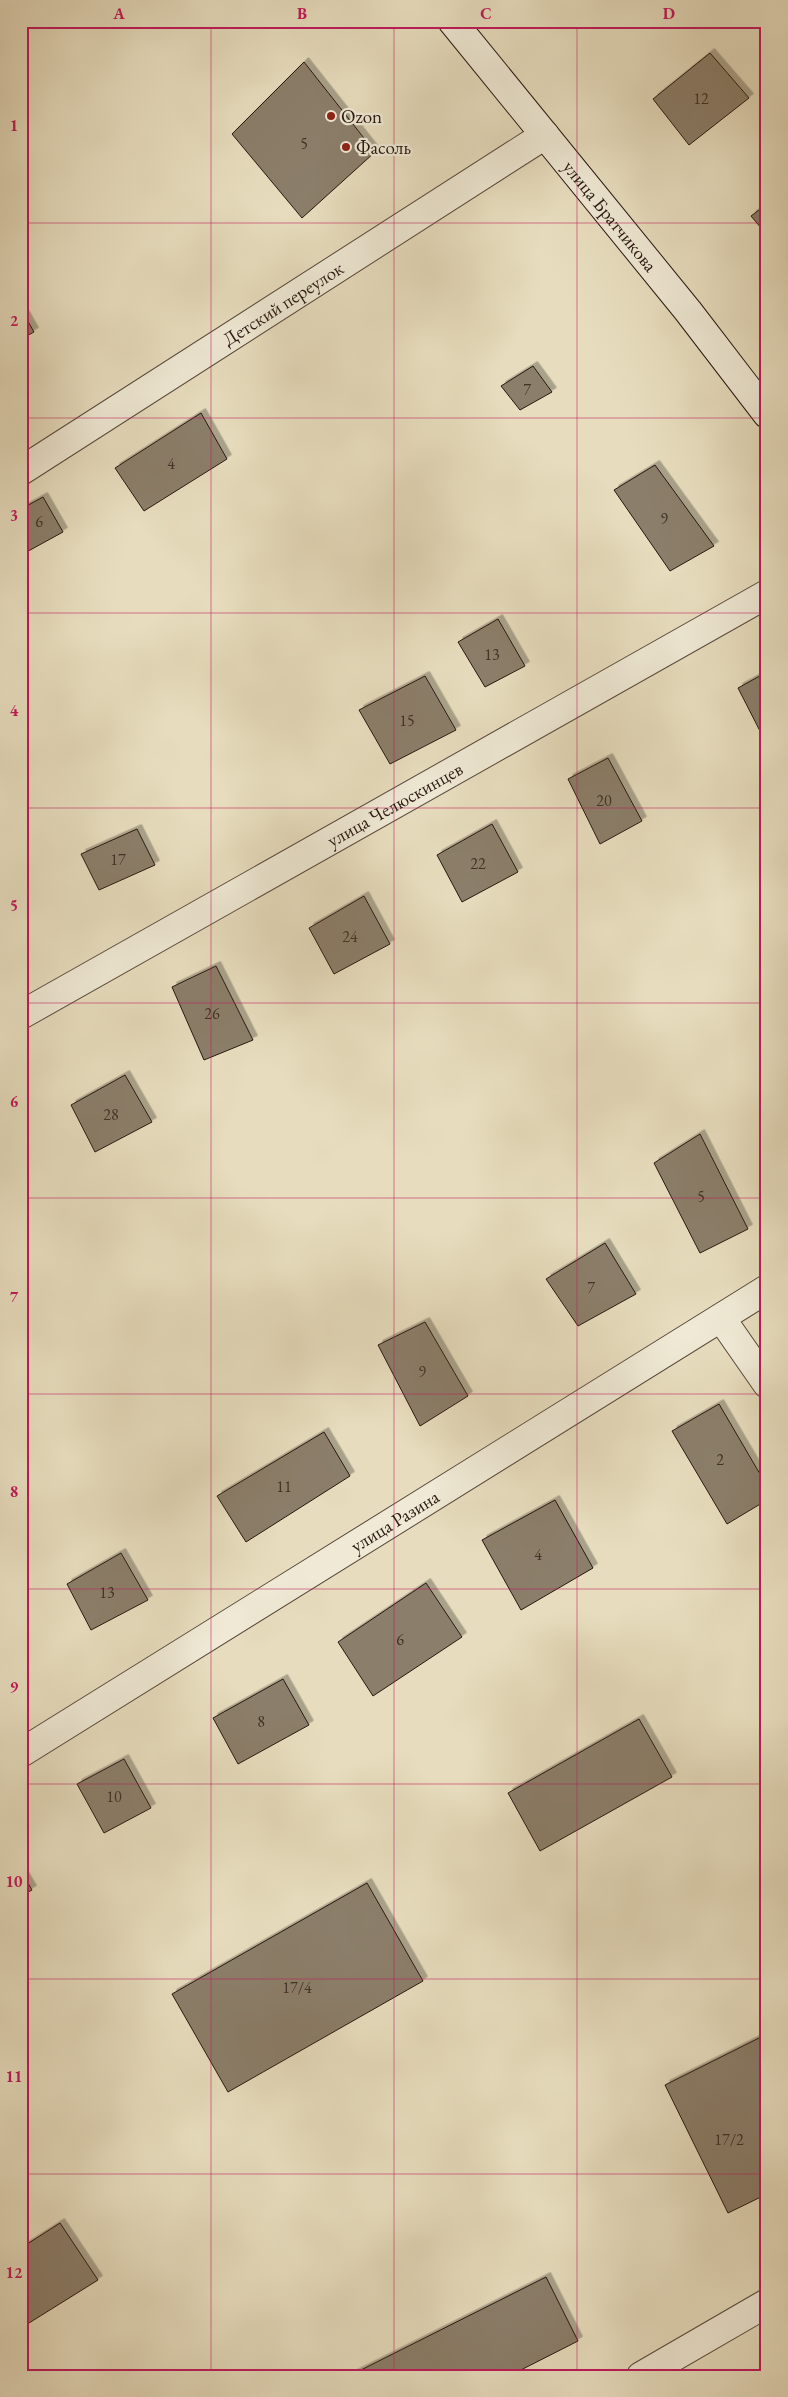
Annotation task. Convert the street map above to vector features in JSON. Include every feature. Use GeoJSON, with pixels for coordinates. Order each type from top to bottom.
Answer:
{"type":"FeatureCollection","features":[{"type":"Feature","properties":{"kind":"street","name":"улица Братчикова"},"geometry":{"type":"LineString","coordinates":[[452,21],[688,311],[767,414]]}},
{"type":"Feature","properties":{"kind":"street","name":"Детский переулок"},"geometry":{"type":"LineString","coordinates":[[21,471],[545,135]]}},
{"type":"Feature","properties":{"kind":"street","name":"улица Челюскинцев"},"geometry":{"type":"LineString","coordinates":[[21,1015],[767,594]]}},
{"type":"Feature","properties":{"kind":"street","name":"улица Разина"},"geometry":{"type":"LineString","coordinates":[[21,1753],[767,1288]]}},
{"type":"Feature","properties":{"kind":"street"},"geometry":{"type":"LineString","coordinates":[[721,1318],[767,1384]]}},
{"type":"Feature","properties":{"kind":"street"},"geometry":{"type":"LineString","coordinates":[[641,2376],[767,2303]]}},
{"type":"Feature","properties":{"kind":"building"},"geometry":{"type":"Polygon","coordinates":[[[710,53],[749,98],[689,145],[653,99],[710,53]]]}},
{"type":"Feature","properties":{"kind":"building"},"geometry":{"type":"Polygon","coordinates":[[[304,62],[375,152],[302,218],[232,134],[304,62]]]}},
{"type":"Feature","properties":{"kind":"building"},"geometry":{"type":"Polygon","coordinates":[[[767,204],[767,235],[751,216],[767,204]]]}},
{"type":"Feature","properties":{"kind":"building"},"geometry":{"type":"Polygon","coordinates":[[[21,309],[34,332],[21,339],[21,309]]]}},
{"type":"Feature","properties":{"kind":"building"},"geometry":{"type":"Polygon","coordinates":[[[533,366],[552,392],[520,410],[501,386],[533,366]]]}},
{"type":"Feature","properties":{"kind":"building"},"geometry":{"type":"Polygon","coordinates":[[[201,413],[227,459],[144,511],[115,468],[201,413]]]}},
{"type":"Feature","properties":{"kind":"building"},"geometry":{"type":"Polygon","coordinates":[[[655,465],[714,546],[670,571],[614,490],[655,465]]]}},
{"type":"Feature","properties":{"kind":"building"},"geometry":{"type":"Polygon","coordinates":[[[43,497],[63,532],[21,555],[21,509],[43,497]]]}},
{"type":"Feature","properties":{"kind":"building"},"geometry":{"type":"Polygon","coordinates":[[[498,619],[525,666],[485,687],[458,642],[498,619]]]}},
{"type":"Feature","properties":{"kind":"building"},"geometry":{"type":"Polygon","coordinates":[[[767,672],[767,733],[762,735],[738,688],[767,672]]]}},
{"type":"Feature","properties":{"kind":"building"},"geometry":{"type":"Polygon","coordinates":[[[425,676],[456,730],[390,764],[359,710],[425,676]]]}},
{"type":"Feature","properties":{"kind":"building"},"geometry":{"type":"Polygon","coordinates":[[[608,758],[642,821],[600,844],[568,779],[608,758]]]}},
{"type":"Feature","properties":{"kind":"building"},"geometry":{"type":"Polygon","coordinates":[[[492,824],[518,872],[462,902],[437,855],[492,824]]]}},
{"type":"Feature","properties":{"kind":"building"},"geometry":{"type":"Polygon","coordinates":[[[137,829],[155,865],[99,890],[81,854],[137,829]]]}},
{"type":"Feature","properties":{"kind":"building"},"geometry":{"type":"Polygon","coordinates":[[[364,896],[390,944],[334,974],[309,928],[364,896]]]}},
{"type":"Feature","properties":{"kind":"building"},"geometry":{"type":"Polygon","coordinates":[[[216,966],[253,1040],[204,1060],[172,987],[216,966]]]}},
{"type":"Feature","properties":{"kind":"building"},"geometry":{"type":"Polygon","coordinates":[[[125,1075],[152,1122],[95,1152],[71,1105],[125,1075]]]}},
{"type":"Feature","properties":{"kind":"building"},"geometry":{"type":"Polygon","coordinates":[[[700,1134],[748,1229],[700,1253],[654,1163],[700,1134]]]}},
{"type":"Feature","properties":{"kind":"building"},"geometry":{"type":"Polygon","coordinates":[[[605,1243],[636,1294],[578,1326],[546,1279],[605,1243]]]}},
{"type":"Feature","properties":{"kind":"building"},"geometry":{"type":"Polygon","coordinates":[[[425,1322],[468,1396],[420,1426],[378,1345],[425,1322]]]}},
{"type":"Feature","properties":{"kind":"building"},"geometry":{"type":"Polygon","coordinates":[[[719,1404],[767,1486],[767,1500],[727,1524],[672,1431],[719,1404]]]}},
{"type":"Feature","properties":{"kind":"building"},"geometry":{"type":"Polygon","coordinates":[[[324,1432],[350,1476],[246,1542],[217,1496],[324,1432]]]}},
{"type":"Feature","properties":{"kind":"building"},"geometry":{"type":"Polygon","coordinates":[[[555,1500],[593,1568],[521,1610],[482,1540],[555,1500]]]}},
{"type":"Feature","properties":{"kind":"building"},"geometry":{"type":"Polygon","coordinates":[[[121,1553],[148,1600],[91,1630],[67,1584],[121,1553]]]}},
{"type":"Feature","properties":{"kind":"building"},"geometry":{"type":"Polygon","coordinates":[[[426,1583],[462,1637],[373,1696],[338,1642],[426,1583]]]}},
{"type":"Feature","properties":{"kind":"building"},"geometry":{"type":"Polygon","coordinates":[[[283,1679],[309,1725],[238,1764],[213,1718],[283,1679]]]}},
{"type":"Feature","properties":{"kind":"building"},"geometry":{"type":"Polygon","coordinates":[[[639,1719],[672,1777],[540,1851],[508,1793],[639,1719]]]}},
{"type":"Feature","properties":{"kind":"building"},"geometry":{"type":"Polygon","coordinates":[[[124,1759],[151,1808],[104,1833],[77,1784],[124,1759]]]}},
{"type":"Feature","properties":{"kind":"building"},"geometry":{"type":"Polygon","coordinates":[[[21,1871],[32,1890],[21,1896],[21,1871]]]}},
{"type":"Feature","properties":{"kind":"building"},"geometry":{"type":"Polygon","coordinates":[[[367,1883],[423,1981],[228,2092],[172,1994],[367,1883]]]}},
{"type":"Feature","properties":{"kind":"building"},"geometry":{"type":"Polygon","coordinates":[[[767,2034],[767,2194],[728,2213],[665,2085],[767,2034]]]}},
{"type":"Feature","properties":{"kind":"building"},"geometry":{"type":"Polygon","coordinates":[[[60,2223],[98,2280],[21,2328],[21,2248],[60,2223]]]}},
{"type":"Feature","properties":{"kind":"building"},"geometry":{"type":"Polygon","coordinates":[[[546,2277],[578,2341],[509,2376],[349,2376],[546,2277]]]}},
{"type":"Feature","properties":{"kind":"place","name":"Ozon"},"geometry":{"type":"Point","coordinates":[331,116]}},
{"type":"Feature","properties":{"kind":"place","name":"Фасоль"},"geometry":{"type":"Point","coordinates":[346,147]}}]}
